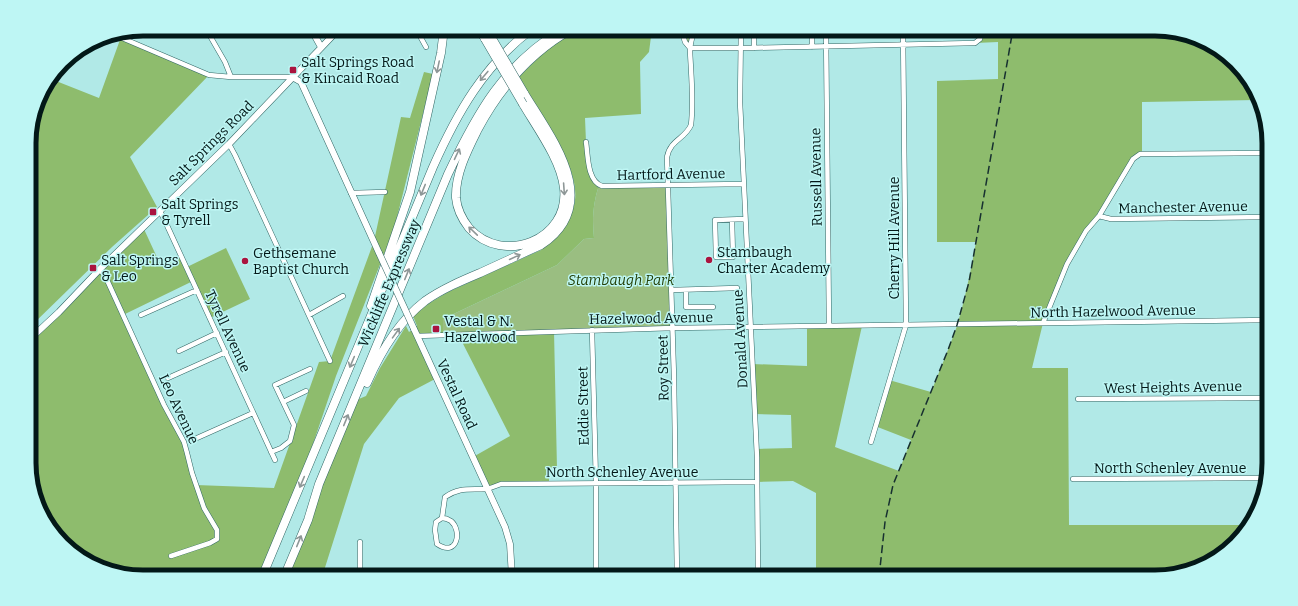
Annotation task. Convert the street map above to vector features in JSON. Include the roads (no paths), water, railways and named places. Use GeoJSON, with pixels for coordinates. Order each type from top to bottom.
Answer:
{"type":"FeatureCollection","features":[{"type":"Feature","properties":{"kind":"highway"},"geometry":{"type":"LineString","coordinates":[[358,347],[376,289],[410,192],[441,53],[443,36]]}},
{"type":"Feature","properties":{"kind":"highway"},"geometry":{"type":"LineString","coordinates":[[354,401],[362,393],[376,364],[390,342],[402,325],[420,306],[438,292],[541,245],[555,233],[568,212],[571,197],[568,171],[560,154],[524,93],[488,36]]}},
{"type":"Feature","properties":{"kind":"highway"},"geometry":{"type":"LineString","coordinates":[[488,36],[511,80],[523,104],[556,161],[563,183],[564,198],[561,212],[557,220],[542,236],[532,242],[521,245],[501,246],[480,238],[464,221],[459,210],[456,197],[460,173],[470,146],[482,122],[508,84],[511,80],[517,72],[536,55],[562,36]]}},
{"type":"Feature","properties":{"kind":"highway","name":"Wickliffe Expressway"},"geometry":{"type":"LineString","coordinates":[[265,570],[432,167],[450,129],[474,89],[484,76],[513,45],[524,36]]}},
{"type":"Feature","properties":{"kind":"highway","name":"Wickliffe Expressway"},"geometry":{"type":"LineString","coordinates":[[287,570],[308,520],[319,484],[448,174],[471,126],[488,99],[514,67],[538,46],[553,36]]}},
{"type":"Feature","properties":{"kind":"street"},"geometry":{"type":"LineString","coordinates":[[210,36],[225,62],[231,77]]}},
{"type":"Feature","properties":{"kind":"street"},"geometry":{"type":"LineString","coordinates":[[315,36],[321,47]]}},
{"type":"Feature","properties":{"kind":"street","name":"Salt Springs Road"},"geometry":{"type":"LineString","coordinates":[[36,333],[229,144],[332,36]]}},
{"type":"Feature","properties":{"kind":"street"},"geometry":{"type":"LineString","coordinates":[[420,36],[426,47]]}},
{"type":"Feature","properties":{"kind":"street","name":"Roy Street"},"geometry":{"type":"LineString","coordinates":[[683,36],[685,42],[690,48]]}},
{"type":"Feature","properties":{"kind":"street","name":"Roy Street"},"geometry":{"type":"LineString","coordinates":[[677,570],[673,328],[667,157],[668,151],[674,143],[690,130],[691,126],[692,80],[690,48],[693,36]]}},
{"type":"Feature","properties":{"kind":"street","name":"Donald Avenue"},"geometry":{"type":"LineString","coordinates":[[741,36],[740,102],[757,482],[758,570]]}},
{"type":"Feature","properties":{"kind":"street"},"geometry":{"type":"LineString","coordinates":[[754,36],[754,48]]}},
{"type":"Feature","properties":{"kind":"street"},"geometry":{"type":"LineString","coordinates":[[812,36],[812,47]]}},
{"type":"Feature","properties":{"kind":"street","name":"Russell Avenue"},"geometry":{"type":"LineString","coordinates":[[826,36],[829,326]]}},
{"type":"Feature","properties":{"kind":"street","name":"Cherry Hill Avenue"},"geometry":{"type":"LineString","coordinates":[[871,442],[906,325],[903,36]]}},
{"type":"Feature","properties":{"kind":"street"},"geometry":{"type":"LineString","coordinates":[[690,48],[975,43],[980,39],[981,36]]}},
{"type":"Feature","properties":{"kind":"street"},"geometry":{"type":"LineString","coordinates":[[124,38],[209,75],[231,77],[292,77]]}},
{"type":"Feature","properties":{"kind":"street","name":"Vestal Road"},"geometry":{"type":"LineString","coordinates":[[292,77],[301,82],[505,527],[509,540],[511,570]]}},
{"type":"Feature","properties":{"kind":"street","name":"Hartford Avenue"},"geometry":{"type":"LineString","coordinates":[[586,142],[590,173],[593,180],[599,185],[607,187],[743,184]]}},
{"type":"Feature","properties":{"kind":"street"},"geometry":{"type":"LineString","coordinates":[[229,144],[330,361]]}},
{"type":"Feature","properties":{"kind":"street"},"geometry":{"type":"LineString","coordinates":[[1043,323],[1067,264],[1086,231],[1099,216],[1133,159],[1140,154],[1262,153]]}},
{"type":"Feature","properties":{"kind":"street"},"geometry":{"type":"LineString","coordinates":[[352,193],[385,192]]}},
{"type":"Feature","properties":{"kind":"street","name":"Tyrell Avenue"},"geometry":{"type":"LineString","coordinates":[[160,211],[275,460]]}},
{"type":"Feature","properties":{"kind":"street","name":"Manchester Avenue"},"geometry":{"type":"LineString","coordinates":[[1099,216],[1111,219],[1262,217]]}},
{"type":"Feature","properties":{"kind":"street"},"geometry":{"type":"LineString","coordinates":[[732,220],[734,257],[716,257],[715,220],[745,219]]}},
{"type":"Feature","properties":{"kind":"street","name":"Leo Avenue"},"geometry":{"type":"LineString","coordinates":[[100,269],[107,280],[164,405],[184,442],[192,473],[204,508],[217,530],[217,539],[210,543],[171,556]]}},
{"type":"Feature","properties":{"kind":"street"},"geometry":{"type":"LineString","coordinates":[[672,290],[737,288]]}},
{"type":"Feature","properties":{"kind":"street"},"geometry":{"type":"LineString","coordinates":[[140,315],[197,290]]}},
{"type":"Feature","properties":{"kind":"street"},"geometry":{"type":"LineString","coordinates":[[686,290],[686,307],[713,306]]}},
{"type":"Feature","properties":{"kind":"street"},"geometry":{"type":"LineString","coordinates":[[309,315],[343,296]]}},
{"type":"Feature","properties":{"kind":"street","name":"North Hazelwood Avenue"},"geometry":{"type":"LineString","coordinates":[[957,325],[1262,320]]}},
{"type":"Feature","properties":{"kind":"street","name":"Hazelwood Avenue"},"geometry":{"type":"LineString","coordinates":[[417,336],[673,328],[957,325]]}},
{"type":"Feature","properties":{"kind":"street","name":"Eddie Street"},"geometry":{"type":"LineString","coordinates":[[592,330],[596,483],[596,570]]}},
{"type":"Feature","properties":{"kind":"street"},"geometry":{"type":"LineString","coordinates":[[179,351],[217,333]]}},
{"type":"Feature","properties":{"kind":"street"},"geometry":{"type":"LineString","coordinates":[[168,378],[226,352]]}},
{"type":"Feature","properties":{"kind":"street"},"geometry":{"type":"LineString","coordinates":[[271,452],[281,448],[290,441],[294,425],[275,385],[310,369]]}},
{"type":"Feature","properties":{"kind":"street"},"geometry":{"type":"LineString","coordinates":[[283,402],[306,391]]}},
{"type":"Feature","properties":{"kind":"street","name":"West Heights Avenue"},"geometry":{"type":"LineString","coordinates":[[1078,399],[1262,398]]}},
{"type":"Feature","properties":{"kind":"street"},"geometry":{"type":"LineString","coordinates":[[197,438],[253,413]]}},
{"type":"Feature","properties":{"kind":"street","name":"North Schenley Avenue"},"geometry":{"type":"LineString","coordinates":[[1073,479],[1261,478]]}},
{"type":"Feature","properties":{"kind":"street","name":"North Schenley Avenue"},"geometry":{"type":"LineString","coordinates":[[442,518],[445,497],[453,492],[462,489],[488,489],[501,484],[757,482]]}},
{"type":"Feature","properties":{"kind":"street"},"geometry":{"type":"LineString","coordinates":[[442,518],[449,519],[453,523],[456,530],[454,546],[449,549],[443,548],[437,544],[435,538],[436,522],[442,518]]}},
{"type":"Feature","properties":{"kind":"street"},"geometry":{"type":"LineString","coordinates":[[360,542],[360,570]]}},
{"type":"Feature","properties":{"kind":"railway"},"geometry":{"type":"LineString","coordinates":[[880,570],[885,522],[893,485],[948,350],[957,325],[969,282],[1012,36]]}},
{"type":"Feature","properties":{"kind":"place","name":"Salt Springs Road & Kincaid Road"},"geometry":{"type":"Point","coordinates":[293,70]}},
{"type":"Feature","properties":{"kind":"place","name":"Salt Springs & Tyrell"},"geometry":{"type":"Point","coordinates":[153,212]}},
{"type":"Feature","properties":{"kind":"place","name":"Stambaugh Charter Academy"},"geometry":{"type":"Point","coordinates":[709,260]}},
{"type":"Feature","properties":{"kind":"place","name":"Gethsemane Baptist Church"},"geometry":{"type":"Point","coordinates":[245,261]}},
{"type":"Feature","properties":{"kind":"place","name":"Salt Springs & Leo"},"geometry":{"type":"Point","coordinates":[93,268]}},
{"type":"Feature","properties":{"kind":"place","name":"Vestal & N. Hazelwood"},"geometry":{"type":"Point","coordinates":[436,329]}},
{"type":"Feature","properties":{"kind":"park label","name":"Stambaugh Park"},"geometry":{"type":"Point","coordinates":[621,280]}}]}
